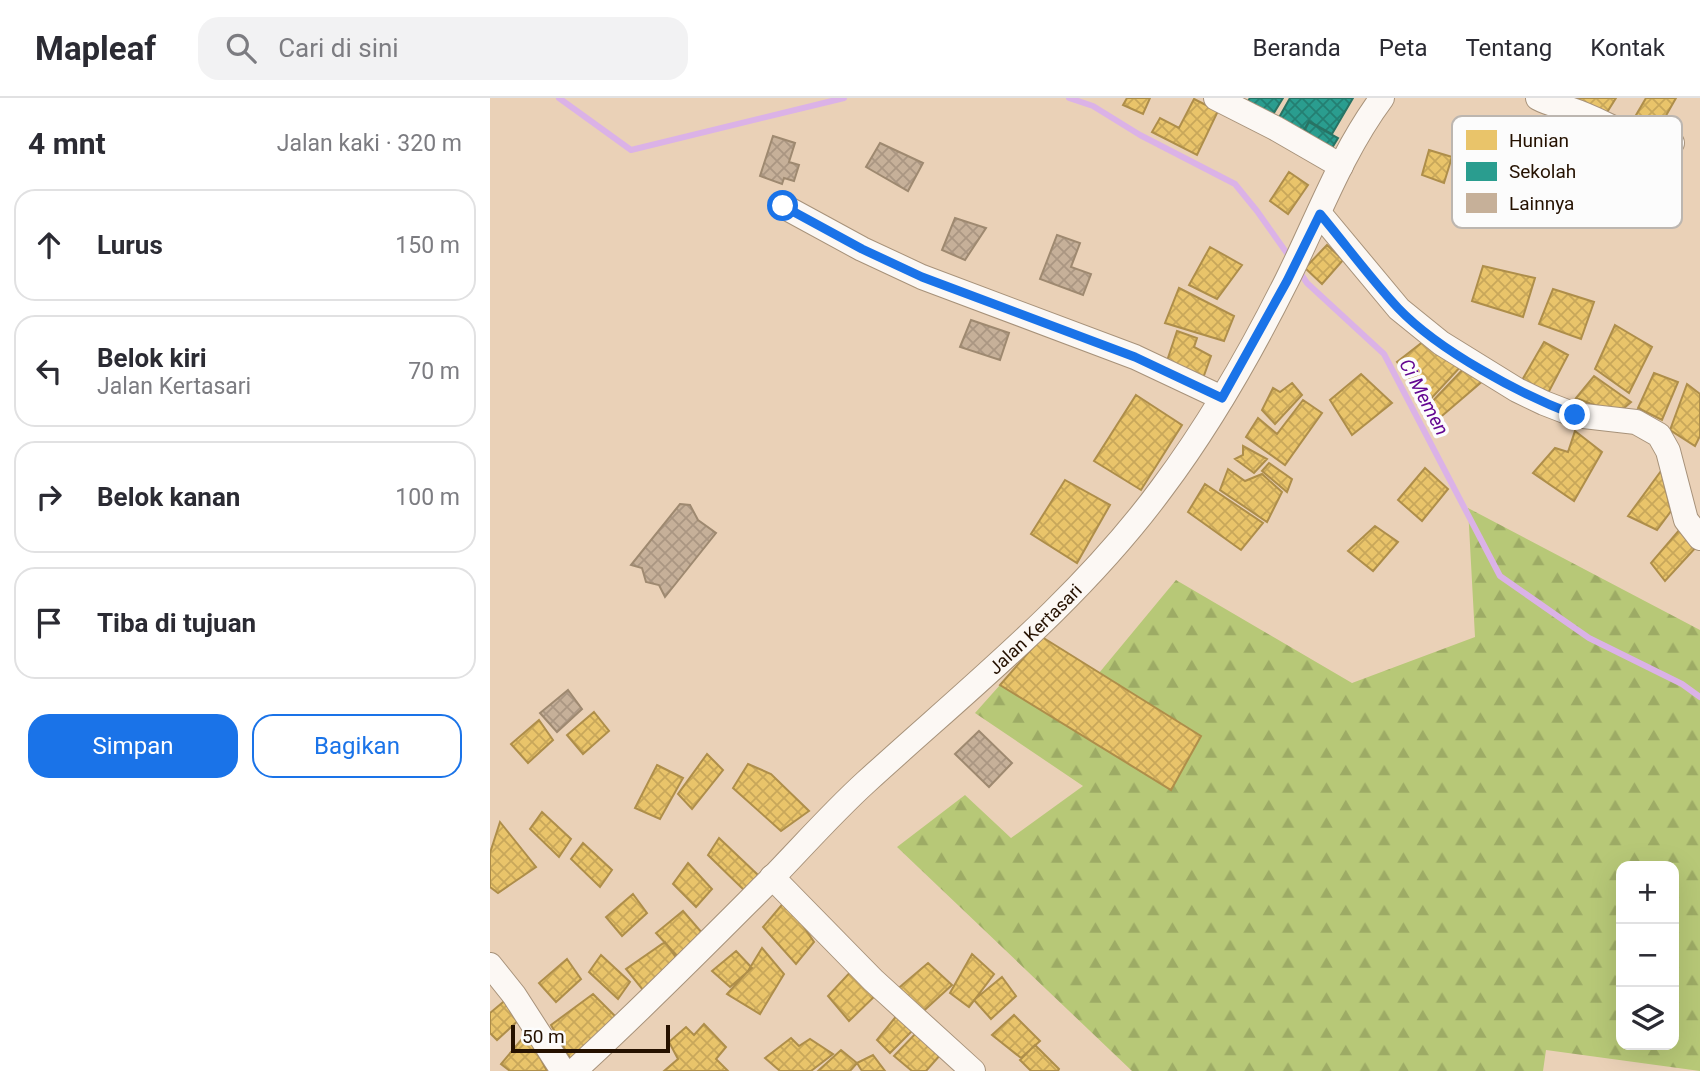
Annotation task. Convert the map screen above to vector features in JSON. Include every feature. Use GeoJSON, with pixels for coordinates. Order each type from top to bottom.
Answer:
{"type":"FeatureCollection","features":[{"type":"Feature","properties":{"kind":"street"},"geometry":{"type":"LineString","coordinates":[[1216,98],[1340,166]]}},
{"type":"Feature","properties":{"kind":"street","name":"Jalan Kertasari"},"geometry":{"type":"LineString","coordinates":[[574,1071],[864,783],[1057,610],[1102,562],[1165,484],[1222,398],[1287,281],[1357,134],[1382,98]]}},
{"type":"Feature","properties":{"kind":"street"},"geometry":{"type":"LineString","coordinates":[[1538,98],[1548,104],[1569,108],[1586,116]]}},
{"type":"Feature","properties":{"kind":"street"},"geometry":{"type":"LineString","coordinates":[[783,206],[862,249],[922,277],[1135,357],[1222,398]]}},
{"type":"Feature","properties":{"kind":"street"},"geometry":{"type":"LineString","coordinates":[[1320,214],[1399,309],[1451,349],[1517,390],[1544,403],[1575,415],[1636,422],[1659,435],[1668,451],[1686,520],[1700,538]]}},
{"type":"Feature","properties":{"kind":"street"},"geometry":{"type":"LineString","coordinates":[[772,877],[956,1066]]}},
{"type":"Feature","properties":{"kind":"street"},"geometry":{"type":"LineString","coordinates":[[490,965],[514,995],[563,1071]]}},
{"type":"Feature","properties":{"kind":"green space"},"geometry":{"type":"Polygon","coordinates":[[[1468,508],[1700,630],[1700,1071],[1546,1050],[1543,1071],[1132,1071],[897,847],[965,795],[1011,838],[1083,786],[975,713],[1000,685],[1171,790],[1201,736],[1099,673],[1176,580],[1352,683],[1475,637],[1468,508]]]}},
{"type":"Feature","properties":{"kind":"building: Hunian"},"geometry":{"type":"Polygon","coordinates":[[[1127,98],[1150,98],[1143,114],[1123,105],[1127,98]]]}},
{"type":"Feature","properties":{"kind":"building: Hunian"},"geometry":{"type":"Polygon","coordinates":[[[1575,98],[1616,98],[1602,116],[1575,98]]]}},
{"type":"Feature","properties":{"kind":"building: Hunian"},"geometry":{"type":"Polygon","coordinates":[[[1646,98],[1676,98],[1666,116],[1636,116],[1646,98]]]}},
{"type":"Feature","properties":{"kind":"building: Hunian"},"geometry":{"type":"Polygon","coordinates":[[[1194,99],[1218,111],[1197,155],[1152,132],[1160,118],[1179,128],[1194,99]]]}},
{"type":"Feature","properties":{"kind":"building: Hunian"},"geometry":{"type":"Polygon","coordinates":[[[1429,150],[1452,157],[1444,183],[1422,175],[1429,150]]]}},
{"type":"Feature","properties":{"kind":"building: Hunian"},"geometry":{"type":"Polygon","coordinates":[[[1289,172],[1308,185],[1288,214],[1270,201],[1289,172]]]}},
{"type":"Feature","properties":{"kind":"building: Hunian"},"geometry":{"type":"Polygon","coordinates":[[[1327,245],[1343,260],[1322,284],[1305,268],[1327,245]]]}},
{"type":"Feature","properties":{"kind":"building: Hunian"},"geometry":{"type":"Polygon","coordinates":[[[1210,247],[1242,265],[1217,299],[1189,285],[1210,247]]]}},
{"type":"Feature","properties":{"kind":"building: Hunian"},"geometry":{"type":"Polygon","coordinates":[[[1483,266],[1535,278],[1523,317],[1472,301],[1483,266]]]}},
{"type":"Feature","properties":{"kind":"building: Hunian"},"geometry":{"type":"Polygon","coordinates":[[[1179,288],[1234,316],[1224,341],[1165,323],[1179,288]]]}},
{"type":"Feature","properties":{"kind":"building: Hunian"},"geometry":{"type":"Polygon","coordinates":[[[1553,289],[1594,302],[1581,339],[1539,324],[1553,289]]]}},
{"type":"Feature","properties":{"kind":"building: Hunian"},"geometry":{"type":"Polygon","coordinates":[[[1615,325],[1652,347],[1629,393],[1595,369],[1615,325]]]}},
{"type":"Feature","properties":{"kind":"building: Hunian"},"geometry":{"type":"Polygon","coordinates":[[[1177,331],[1197,338],[1194,347],[1211,356],[1202,381],[1165,367],[1177,331]]]}},
{"type":"Feature","properties":{"kind":"building: Hunian"},"geometry":{"type":"Polygon","coordinates":[[[1429,337],[1462,365],[1427,403],[1397,362],[1429,337]]]}},
{"type":"Feature","properties":{"kind":"building: Hunian"},"geometry":{"type":"Polygon","coordinates":[[[1544,342],[1568,355],[1546,397],[1521,382],[1544,342]]]}},
{"type":"Feature","properties":{"kind":"building: Hunian"},"geometry":{"type":"Polygon","coordinates":[[[1466,366],[1485,379],[1436,421],[1428,406],[1466,366]]]}},
{"type":"Feature","properties":{"kind":"building: Hunian"},"geometry":{"type":"Polygon","coordinates":[[[1654,373],[1678,382],[1662,420],[1638,408],[1654,373]]]}},
{"type":"Feature","properties":{"kind":"building: Hunian"},"geometry":{"type":"Polygon","coordinates":[[[1361,374],[1392,403],[1352,435],[1330,400],[1361,374]]]}},
{"type":"Feature","properties":{"kind":"building: Hunian"},"geometry":{"type":"Polygon","coordinates":[[[1594,376],[1631,402],[1617,414],[1576,398],[1594,376]]]}},
{"type":"Feature","properties":{"kind":"building: Hunian"},"geometry":{"type":"Polygon","coordinates":[[[1292,383],[1302,395],[1275,424],[1262,410],[1273,388],[1280,392],[1292,383]]]}},
{"type":"Feature","properties":{"kind":"building: Hunian"},"geometry":{"type":"Polygon","coordinates":[[[1687,384],[1700,394],[1700,436],[1695,446],[1670,430],[1687,384]]]}},
{"type":"Feature","properties":{"kind":"building: Hunian"},"geometry":{"type":"Polygon","coordinates":[[[1136,395],[1182,425],[1141,490],[1094,461],[1136,395]]]}},
{"type":"Feature","properties":{"kind":"building: Hunian"},"geometry":{"type":"Polygon","coordinates":[[[1303,400],[1322,413],[1285,465],[1246,437],[1258,418],[1277,434],[1303,400]]]}},
{"type":"Feature","properties":{"kind":"building: Hunian"},"geometry":{"type":"Polygon","coordinates":[[[1575,431],[1602,452],[1574,501],[1533,473],[1555,448],[1568,452],[1575,431]]]}},
{"type":"Feature","properties":{"kind":"building: Hunian"},"geometry":{"type":"Polygon","coordinates":[[[1243,446],[1267,459],[1254,473],[1235,459],[1243,455],[1243,446]]]}},
{"type":"Feature","properties":{"kind":"building: Hunian"},"geometry":{"type":"Polygon","coordinates":[[[1269,463],[1292,479],[1287,492],[1262,471],[1269,463]]]}},
{"type":"Feature","properties":{"kind":"building: Hunian"},"geometry":{"type":"Polygon","coordinates":[[[1425,468],[1448,489],[1422,521],[1398,500],[1425,468]]]}},
{"type":"Feature","properties":{"kind":"building: Hunian"},"geometry":{"type":"Polygon","coordinates":[[[1228,469],[1245,481],[1262,474],[1282,492],[1267,522],[1220,490],[1228,469]]]}},
{"type":"Feature","properties":{"kind":"building: Hunian"},"geometry":{"type":"Polygon","coordinates":[[[1661,471],[1671,511],[1657,530],[1628,516],[1661,471]]]}},
{"type":"Feature","properties":{"kind":"building: Hunian"},"geometry":{"type":"Polygon","coordinates":[[[1065,480],[1110,505],[1077,563],[1031,534],[1065,480]]]}},
{"type":"Feature","properties":{"kind":"building: Hunian"},"geometry":{"type":"Polygon","coordinates":[[[1205,484],[1263,523],[1241,550],[1188,512],[1205,484]]]}},
{"type":"Feature","properties":{"kind":"building: Hunian"},"geometry":{"type":"Polygon","coordinates":[[[1375,526],[1398,542],[1373,571],[1348,551],[1375,526]]]}},
{"type":"Feature","properties":{"kind":"building: Hunian"},"geometry":{"type":"Polygon","coordinates":[[[1681,528],[1698,545],[1665,581],[1651,563],[1681,528]]]}},
{"type":"Feature","properties":{"kind":"building: Hunian"},"geometry":{"type":"Polygon","coordinates":[[[1042,637],[1201,736],[1171,790],[1000,685],[1042,637]]]}},
{"type":"Feature","properties":{"kind":"building: Hunian"},"geometry":{"type":"Polygon","coordinates":[[[594,712],[609,731],[583,754],[567,735],[594,712]]]}},
{"type":"Feature","properties":{"kind":"building: Hunian"},"geometry":{"type":"Polygon","coordinates":[[[539,720],[553,740],[528,763],[511,744],[539,720]]]}},
{"type":"Feature","properties":{"kind":"building: Hunian"},"geometry":{"type":"Polygon","coordinates":[[[707,754],[723,770],[692,809],[678,794],[707,754]]]}},
{"type":"Feature","properties":{"kind":"building: Hunian"},"geometry":{"type":"Polygon","coordinates":[[[748,764],[771,774],[809,811],[781,831],[733,788],[748,764]]]}},
{"type":"Feature","properties":{"kind":"building: Hunian"},"geometry":{"type":"Polygon","coordinates":[[[657,765],[683,778],[660,819],[635,808],[657,765]]]}},
{"type":"Feature","properties":{"kind":"building: Hunian"},"geometry":{"type":"Polygon","coordinates":[[[542,812],[571,839],[559,857],[530,829],[542,812]]]}},
{"type":"Feature","properties":{"kind":"building: Hunian"},"geometry":{"type":"Polygon","coordinates":[[[500,822],[536,867],[498,893],[490,887],[490,853],[500,822]]]}},
{"type":"Feature","properties":{"kind":"building: Hunian"},"geometry":{"type":"Polygon","coordinates":[[[719,838],[758,875],[747,893],[708,855],[719,838]]]}},
{"type":"Feature","properties":{"kind":"building: Hunian"},"geometry":{"type":"Polygon","coordinates":[[[583,843],[612,870],[600,887],[571,859],[583,843]]]}},
{"type":"Feature","properties":{"kind":"building: Hunian"},"geometry":{"type":"Polygon","coordinates":[[[688,863],[712,889],[696,907],[673,884],[688,863]]]}},
{"type":"Feature","properties":{"kind":"building: Hunian"},"geometry":{"type":"Polygon","coordinates":[[[633,894],[647,913],[622,936],[606,917],[633,894]]]}},
{"type":"Feature","properties":{"kind":"building: Hunian"},"geometry":{"type":"Polygon","coordinates":[[[786,900],[814,942],[796,964],[763,927],[786,900]]]}},
{"type":"Feature","properties":{"kind":"building: Hunian"},"geometry":{"type":"Polygon","coordinates":[[[683,911],[703,934],[681,960],[656,933],[683,911]]]}},
{"type":"Feature","properties":{"kind":"building: Hunian"},"geometry":{"type":"Polygon","coordinates":[[[665,942],[677,959],[647,995],[626,969],[665,942]]]}},
{"type":"Feature","properties":{"kind":"building: Hunian"},"geometry":{"type":"Polygon","coordinates":[[[762,948],[784,974],[760,1014],[727,994],[748,971],[762,948]]]}},
{"type":"Feature","properties":{"kind":"building: Hunian"},"geometry":{"type":"Polygon","coordinates":[[[736,951],[752,968],[730,987],[712,971],[736,951]]]}},
{"type":"Feature","properties":{"kind":"building: Hunian"},"geometry":{"type":"Polygon","coordinates":[[[972,954],[994,974],[969,1007],[950,993],[972,954]]]}},
{"type":"Feature","properties":{"kind":"building: Hunian"},"geometry":{"type":"Polygon","coordinates":[[[601,955],[630,982],[618,999],[589,972],[601,955]]]}},
{"type":"Feature","properties":{"kind":"building: Hunian"},"geometry":{"type":"Polygon","coordinates":[[[567,959],[581,979],[556,1002],[539,983],[567,959]]]}},
{"type":"Feature","properties":{"kind":"building: Hunian"},"geometry":{"type":"Polygon","coordinates":[[[928,963],[952,985],[918,1016],[895,991],[928,963]]]}},
{"type":"Feature","properties":{"kind":"building: Hunian"},"geometry":{"type":"Polygon","coordinates":[[[855,967],[876,995],[849,1021],[828,996],[855,967]]]}},
{"type":"Feature","properties":{"kind":"building: Hunian"},"geometry":{"type":"Polygon","coordinates":[[[1002,977],[1016,996],[991,1019],[974,1000],[1002,977]]]}},
{"type":"Feature","properties":{"kind":"building: Hunian"},"geometry":{"type":"Polygon","coordinates":[[[593,994],[617,1018],[571,1060],[551,1025],[593,994]]]}},
{"type":"Feature","properties":{"kind":"building: Hunian"},"geometry":{"type":"Polygon","coordinates":[[[508,998],[522,1017],[497,1040],[490,1033],[490,1013],[508,998]]]}},
{"type":"Feature","properties":{"kind":"building: Hunian"},"geometry":{"type":"Polygon","coordinates":[[[898,1014],[912,1031],[890,1053],[877,1040],[898,1014]]]}},
{"type":"Feature","properties":{"kind":"building: Hunian"},"geometry":{"type":"Polygon","coordinates":[[[1014,1015],[1040,1041],[1021,1058],[992,1035],[1014,1015]]]}},
{"type":"Feature","properties":{"kind":"building: Hunian"},"geometry":{"type":"Polygon","coordinates":[[[704,1024],[726,1047],[716,1059],[728,1071],[664,1071],[678,1059],[669,1042],[686,1027],[694,1035],[704,1024]]]}},
{"type":"Feature","properties":{"kind":"building: Hunian"},"geometry":{"type":"Polygon","coordinates":[[[527,1033],[547,1071],[510,1071],[501,1064],[527,1033]]]}},
{"type":"Feature","properties":{"kind":"building: Hunian"},"geometry":{"type":"Polygon","coordinates":[[[916,1033],[941,1054],[926,1071],[912,1071],[894,1056],[916,1033]]]}},
{"type":"Feature","properties":{"kind":"building: Hunian"},"geometry":{"type":"Polygon","coordinates":[[[791,1038],[799,1046],[810,1039],[833,1054],[811,1071],[780,1071],[765,1058],[791,1038]]]}},
{"type":"Feature","properties":{"kind":"building: Hunian"},"geometry":{"type":"Polygon","coordinates":[[[1035,1045],[1058,1071],[1031,1071],[1020,1060],[1035,1045]]]}},
{"type":"Feature","properties":{"kind":"building: Hunian"},"geometry":{"type":"Polygon","coordinates":[[[841,1050],[857,1063],[850,1071],[818,1071],[841,1050]]]}},
{"type":"Feature","properties":{"kind":"building: Hunian"},"geometry":{"type":"Polygon","coordinates":[[[873,1055],[885,1071],[862,1071],[857,1063],[873,1055]]]}},
{"type":"Feature","properties":{"kind":"building: Sekolah"},"geometry":{"type":"Polygon","coordinates":[[[1250,98],[1283,98],[1272,116],[1248,101],[1250,98]]]}},
{"type":"Feature","properties":{"kind":"building: Sekolah"},"geometry":{"type":"Polygon","coordinates":[[[1290,98],[1353,98],[1332,134],[1309,121],[1300,137],[1276,123],[1290,98]]]}},
{"type":"Feature","properties":{"kind":"building: Sekolah"},"geometry":{"type":"Polygon","coordinates":[[[1309,122],[1338,138],[1329,153],[1301,137],[1309,122]]]}},
{"type":"Feature","properties":{"kind":"building: Lainnya"},"geometry":{"type":"Polygon","coordinates":[[[773,136],[795,143],[789,162],[799,165],[794,181],[784,178],[782,184],[760,176],[773,136]]]}},
{"type":"Feature","properties":{"kind":"building: Lainnya"},"geometry":{"type":"Polygon","coordinates":[[[880,143],[923,163],[908,191],[866,167],[880,143]]]}},
{"type":"Feature","properties":{"kind":"building: Lainnya"},"geometry":{"type":"Polygon","coordinates":[[[955,218],[986,228],[965,260],[942,250],[955,218]]]}},
{"type":"Feature","properties":{"kind":"building: Lainnya"},"geometry":{"type":"Polygon","coordinates":[[[1057,235],[1080,243],[1071,267],[1091,274],[1083,295],[1040,279],[1057,235]]]}},
{"type":"Feature","properties":{"kind":"building: Lainnya"},"geometry":{"type":"Polygon","coordinates":[[[971,320],[1009,333],[1000,360],[960,347],[971,320]]]}},
{"type":"Feature","properties":{"kind":"building: Lainnya"},"geometry":{"type":"Polygon","coordinates":[[[680,504],[690,505],[698,520],[716,533],[665,597],[659,585],[646,582],[642,568],[631,565],[680,504]]]}},
{"type":"Feature","properties":{"kind":"building: Lainnya"},"geometry":{"type":"Polygon","coordinates":[[[568,690],[582,709],[557,732],[540,713],[568,690]]]}},
{"type":"Feature","properties":{"kind":"building: Lainnya"},"geometry":{"type":"Polygon","coordinates":[[[979,731],[1012,763],[989,787],[955,754],[979,731]]]}},
{"type":"Feature","properties":{"kind":"waterway","name":"Ci Memen"},"geometry":{"type":"LineString","coordinates":[[559,98],[631,150],[844,98]]}},
{"type":"Feature","properties":{"kind":"waterway","name":"Ci Memen"},"geometry":{"type":"LineString","coordinates":[[1069,98],[1093,106],[1140,135],[1235,184],[1291,259]]}},
{"type":"Feature","properties":{"kind":"waterway","name":"Ci Memen"},"geometry":{"type":"LineString","coordinates":[[1299,271],[1307,283],[1384,354],[1500,576],[1589,638],[1682,684],[1700,697]]}},
{"type":"Feature","properties":{"kind":"route"},"geometry":{"type":"LineString","coordinates":[[783,206],[862,249],[922,277],[1135,357],[1222,398],[1287,281],[1320,214],[1399,309],[1441,343],[1517,390],[1575,415]]}}]}
